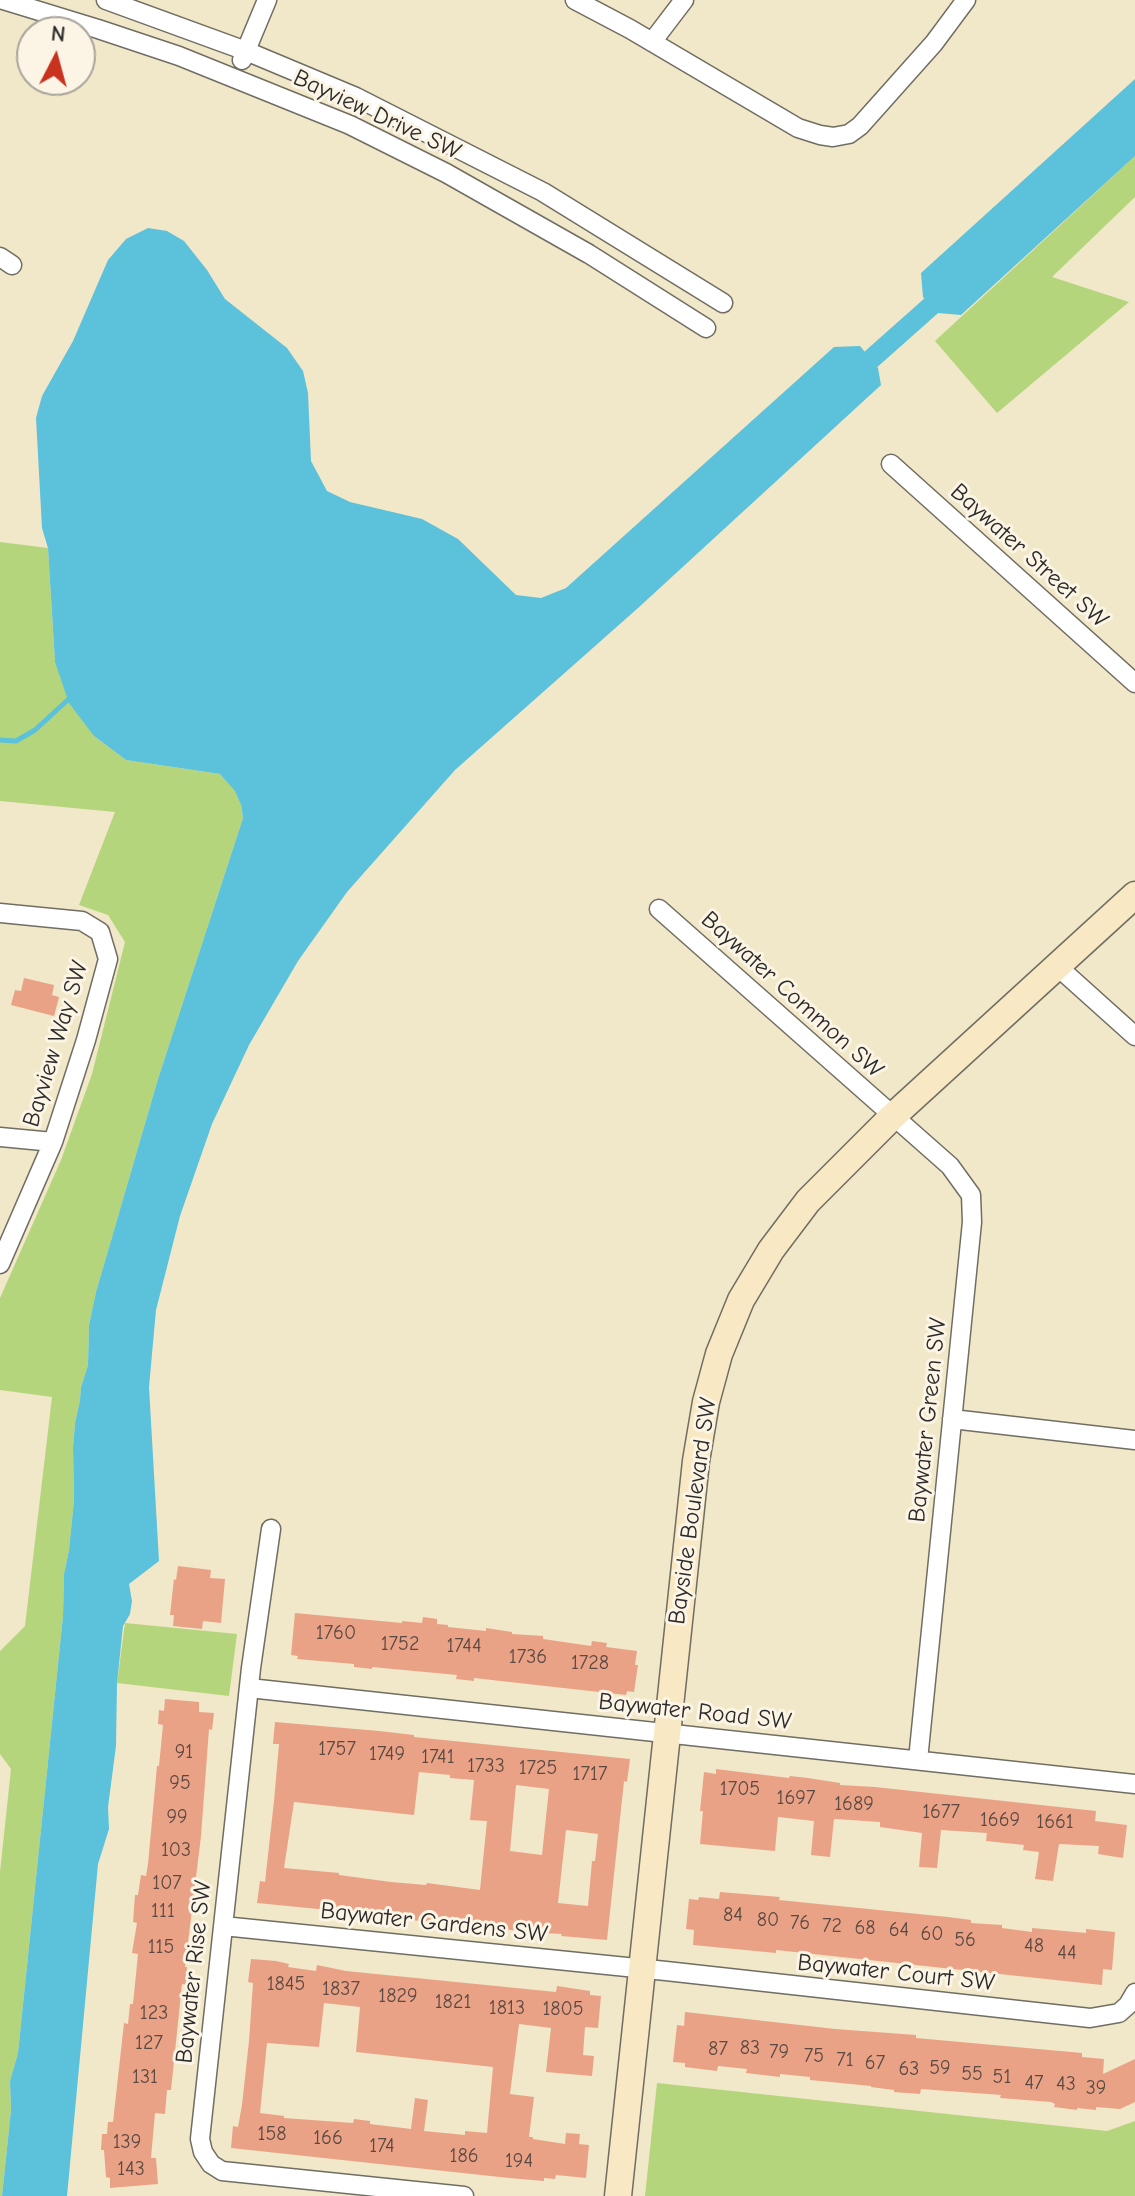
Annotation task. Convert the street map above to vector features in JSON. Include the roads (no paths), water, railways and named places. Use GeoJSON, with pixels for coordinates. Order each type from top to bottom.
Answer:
{"type":"FeatureCollection","features":[{"type":"Feature","properties":{"kind":"street","name":"Bayview Drive SW"},"geometry":{"type":"LineString","coordinates":[[3,0],[98,29],[235,77],[350,125],[446,173],[589,254],[706,328]]}},
{"type":"Feature","properties":{"kind":"street","name":"Bayview Drive SW"},"geometry":{"type":"LineString","coordinates":[[106,0],[246,51],[356,97],[543,192],[723,303]]}},
{"type":"Feature","properties":{"kind":"street"},"geometry":{"type":"LineString","coordinates":[[235,77],[267,0]]}},
{"type":"Feature","properties":{"kind":"street"},"geometry":{"type":"LineString","coordinates":[[575,0],[798,128],[833,137],[849,134],[860,126],[934,43],[966,0]]}},
{"type":"Feature","properties":{"kind":"street"},"geometry":{"type":"LineString","coordinates":[[652,42],[684,0]]}},
{"type":"Feature","properties":{"kind":"street","name":"Baywater Street SW"},"geometry":{"type":"LineString","coordinates":[[891,464],[1135,683]]}},
{"type":"Feature","properties":{"kind":"street","name":"Bayside Boulevard SW"},"geometry":{"type":"LineString","coordinates":[[618,2196],[696,1461],[706,1402],[719,1354],[741,1300],[771,1250],[808,1201],[892,1117],[1135,895]]}},
{"type":"Feature","properties":{"kind":"street","name":"Baywater Common SW"},"geometry":{"type":"LineString","coordinates":[[659,909],[892,1117]]}},
{"type":"Feature","properties":{"kind":"street","name":"Bayview Way SW"},"geometry":{"type":"LineString","coordinates":[[0,913],[82,921],[100,932],[108,959],[53,1142],[0,1264]]}},
{"type":"Feature","properties":{"kind":"street"},"geometry":{"type":"LineString","coordinates":[[1057,966],[1135,1036]]}},
{"type":"Feature","properties":{"kind":"street","name":"Baywater Green SW"},"geometry":{"type":"LineString","coordinates":[[892,1117],[950,1166],[971,1195],[972,1222],[918,1760]]}},
{"type":"Feature","properties":{"kind":"street"},"geometry":{"type":"LineString","coordinates":[[0,1137],[53,1142]]}},
{"type":"Feature","properties":{"kind":"street"},"geometry":{"type":"LineString","coordinates":[[952,1419],[1135,1440]]}},
{"type":"Feature","properties":{"kind":"street","name":"Baywater Rise SW"},"geometry":{"type":"LineString","coordinates":[[271,1529],[249,1688],[223,1926],[200,2139],[203,2152],[211,2164],[222,2171],[464,2196]]}},
{"type":"Feature","properties":{"kind":"street","name":"Baywater Road SW"},"geometry":{"type":"LineString","coordinates":[[249,1688],[1135,1784]]}},
{"type":"Feature","properties":{"kind":"street","name":"Baywater Gardens SW"},"geometry":{"type":"LineString","coordinates":[[223,1926],[641,1968]]}},
{"type":"Feature","properties":{"kind":"street","name":"Baywater Court SW"},"geometry":{"type":"LineString","coordinates":[[641,1968],[1090,2018],[1119,2013],[1135,1993]]}},
{"type":"Feature","properties":{"kind":"water"},"geometry":{"type":"Polygon","coordinates":[[[1135,79],[1135,156],[961,315],[938,313],[923,297],[921,273],[1135,79]]]}},
{"type":"Feature","properties":{"kind":"water"},"geometry":{"type":"Polygon","coordinates":[[[148,228],[167,231],[184,241],[225,299],[287,348],[303,371],[308,393],[311,461],[327,491],[350,502],[422,519],[458,539],[516,595],[541,598],[566,588],[834,347],[860,346],[878,368],[881,385],[638,608],[455,770],[347,892],[298,961],[249,1045],[212,1124],[180,1216],[156,1310],[149,1387],[159,1561],[129,1584],[132,1601],[130,1614],[123,1626],[117,1683],[116,1746],[108,1807],[109,1829],[98,1864],[67,2196],[2,2196],[11,2110],[10,2081],[18,2053],[63,1616],[64,1574],[74,1500],[75,1423],[88,1365],[89,1325],[158,1079],[243,818],[235,791],[220,774],[126,760],[94,736],[69,703],[55,662],[48,548],[42,528],[36,418],[42,396],[73,341],[108,260],[126,239],[148,228]]]}},
{"type":"Feature","properties":{"kind":"waterway"},"geometry":{"type":"LineString","coordinates":[[851,377],[949,290]]}},
{"type":"Feature","properties":{"kind":"waterway"},"geometry":{"type":"LineString","coordinates":[[0,740],[16,741],[35,730],[71,697]]}}]}
